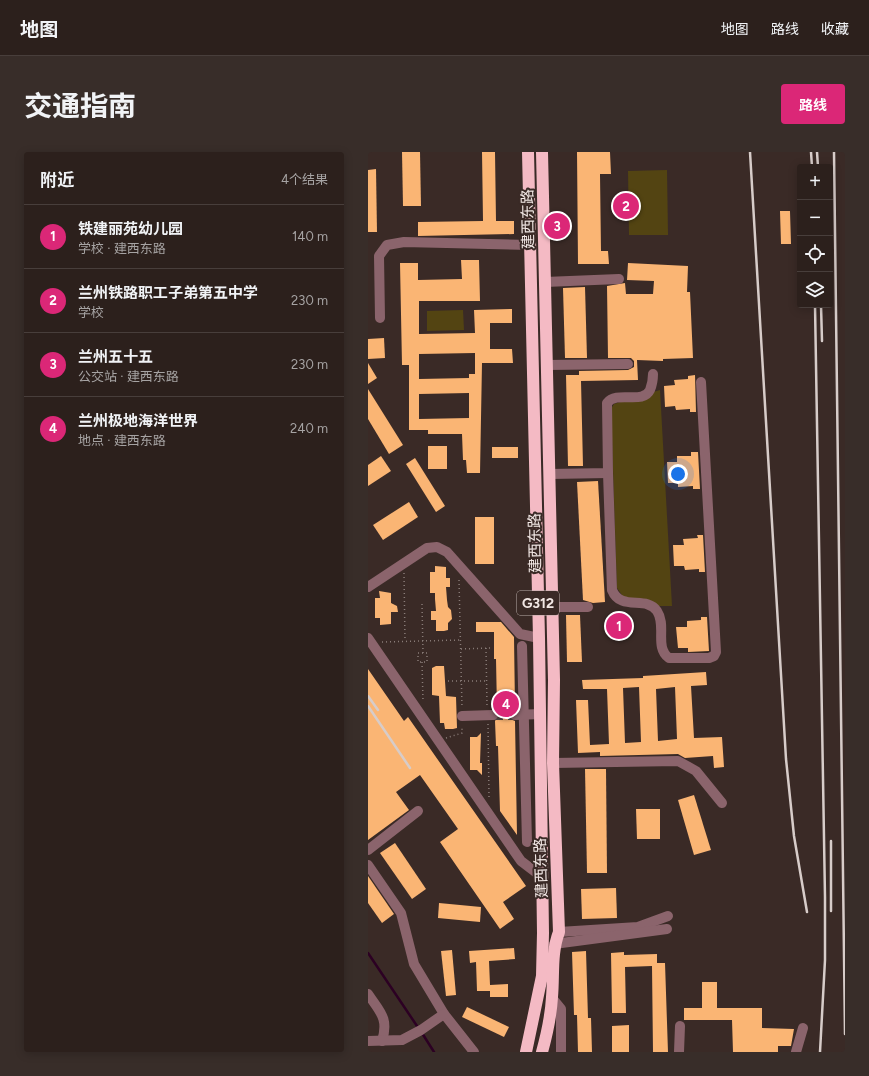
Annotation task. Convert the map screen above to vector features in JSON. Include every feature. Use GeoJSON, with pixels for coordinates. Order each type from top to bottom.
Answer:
{"type":"FeatureCollection","features":[{"type":"Feature","properties":{"kind":"highway","name":"建西东路"},"geometry":{"type":"LineString","coordinates":[[526,1052],[542,976],[539,638],[528,152]]}},
{"type":"Feature","properties":{"kind":"highway","name":"建西东路"},"geometry":{"type":"LineString","coordinates":[[542,152],[550,474],[553,763],[559,932],[554,944],[552,998],[542,1052]]}},
{"type":"Feature","properties":{"kind":"street"},"geometry":{"type":"LineString","coordinates":[[380,318],[379,256],[387,245],[404,242],[530,245]]}},
{"type":"Feature","properties":{"kind":"street"},"geometry":{"type":"LineString","coordinates":[[368,256],[379,256]]}},
{"type":"Feature","properties":{"kind":"street"},"geometry":{"type":"LineString","coordinates":[[545,282],[619,279]]}},
{"type":"Feature","properties":{"kind":"street"},"geometry":{"type":"LineString","coordinates":[[547,365],[628,364]]}},
{"type":"Feature","properties":{"kind":"street"},"geometry":{"type":"LineString","coordinates":[[653,374],[650,391],[644,396],[615,398],[607,403],[612,590],[615,598],[621,601],[653,607],[658,612],[662,649],[669,658],[709,658],[714,656],[716,652],[701,382]]}},
{"type":"Feature","properties":{"kind":"street"},"geometry":{"type":"LineString","coordinates":[[550,474],[608,473]]}},
{"type":"Feature","properties":{"kind":"street"},"geometry":{"type":"LineString","coordinates":[[368,587],[427,548],[432,547],[442,549],[520,634],[539,638]]}},
{"type":"Feature","properties":{"kind":"street"},"geometry":{"type":"LineString","coordinates":[[552,607],[588,607]]}},
{"type":"Feature","properties":{"kind":"street"},"geometry":{"type":"LineString","coordinates":[[369,640],[521,861],[542,877]]}},
{"type":"Feature","properties":{"kind":"street"},"geometry":{"type":"LineString","coordinates":[[522,646],[520,715],[528,842]]}},
{"type":"Feature","properties":{"kind":"street"},"geometry":{"type":"LineString","coordinates":[[520,715],[540,714]]}},
{"type":"Feature","properties":{"kind":"street"},"geometry":{"type":"LineString","coordinates":[[462,716],[490,715]]}},
{"type":"Feature","properties":{"kind":"street"},"geometry":{"type":"LineString","coordinates":[[553,763],[678,761],[696,771],[722,802]]}},
{"type":"Feature","properties":{"kind":"street"},"geometry":{"type":"LineString","coordinates":[[368,850],[418,811]]}},
{"type":"Feature","properties":{"kind":"street"},"geometry":{"type":"LineString","coordinates":[[368,865],[401,913],[414,964],[442,1016],[474,1052]]}},
{"type":"Feature","properties":{"kind":"street"},"geometry":{"type":"LineString","coordinates":[[559,932],[638,927],[668,916]]}},
{"type":"Feature","properties":{"kind":"street"},"geometry":{"type":"LineString","coordinates":[[554,944],[667,929]]}},
{"type":"Feature","properties":{"kind":"street"},"geometry":{"type":"LineString","coordinates":[[368,994],[385,1019],[385,1029],[382,1040]]}},
{"type":"Feature","properties":{"kind":"street"},"geometry":{"type":"LineString","coordinates":[[552,998],[561,1009],[561,1052]]}},
{"type":"Feature","properties":{"kind":"street"},"geometry":{"type":"LineString","coordinates":[[368,1041],[402,1040],[442,1016]]}},
{"type":"Feature","properties":{"kind":"street"},"geometry":{"type":"LineString","coordinates":[[679,1052],[680,1026]]}},
{"type":"Feature","properties":{"kind":"street"},"geometry":{"type":"LineString","coordinates":[[796,1052],[803,1028]]}},
{"type":"Feature","properties":{"kind":"path"},"geometry":{"type":"LineString","coordinates":[[404,564],[405,641]]}},
{"type":"Feature","properties":{"kind":"path"},"geometry":{"type":"LineString","coordinates":[[439,741],[462,734],[459,580]]}},
{"type":"Feature","properties":{"kind":"path"},"geometry":{"type":"LineString","coordinates":[[422,604],[423,653]]}},
{"type":"Feature","properties":{"kind":"path"},"geometry":{"type":"LineString","coordinates":[[369,640],[460,640]]}},
{"type":"Feature","properties":{"kind":"path"},"geometry":{"type":"LineString","coordinates":[[486,648],[490,715],[489,800]]}},
{"type":"Feature","properties":{"kind":"path"},"geometry":{"type":"LineString","coordinates":[[460,649],[492,648]]}},
{"type":"Feature","properties":{"kind":"path"},"geometry":{"type":"LineString","coordinates":[[418,653],[423,653],[427,653],[427,662],[418,662],[418,653]]}},
{"type":"Feature","properties":{"kind":"path"},"geometry":{"type":"LineString","coordinates":[[422,662],[423,701]]}},
{"type":"Feature","properties":{"kind":"path"},"geometry":{"type":"LineString","coordinates":[[448,682],[487,681]]}},
{"type":"Feature","properties":{"kind":"shaded area"},"geometry":{"type":"Polygon","coordinates":[[[667,170],[668,235],[629,235],[628,171],[667,170]]]}},
{"type":"Feature","properties":{"kind":"shaded area"},"geometry":{"type":"Polygon","coordinates":[[[463,310],[464,330],[427,331],[427,311],[463,310]]]}},
{"type":"Feature","properties":{"kind":"shaded area"},"geometry":{"type":"Polygon","coordinates":[[[660,390],[672,606],[630,606],[617,588],[611,409],[614,404],[660,390]]]}},
{"type":"Feature","properties":{"kind":"building"},"geometry":{"type":"Polygon","coordinates":[[[402,152],[420,152],[421,206],[403,206],[402,152]]]}},
{"type":"Feature","properties":{"kind":"building"},"geometry":{"type":"Polygon","coordinates":[[[482,152],[495,152],[496,221],[514,221],[514,234],[418,236],[418,222],[483,221],[482,152]]]}},
{"type":"Feature","properties":{"kind":"building"},"geometry":{"type":"Polygon","coordinates":[[[577,152],[610,152],[611,174],[600,174],[601,251],[608,251],[609,264],[578,264],[577,152]]]}},
{"type":"Feature","properties":{"kind":"building"},"geometry":{"type":"Polygon","coordinates":[[[376,169],[377,232],[368,232],[368,170],[376,169]]]}},
{"type":"Feature","properties":{"kind":"building"},"geometry":{"type":"Polygon","coordinates":[[[780,211],[790,211],[791,244],[781,244],[780,211]]]}},
{"type":"Feature","properties":{"kind":"building"},"geometry":{"type":"Polygon","coordinates":[[[461,260],[479,260],[480,301],[419,301],[419,334],[475,333],[474,310],[512,309],[512,323],[490,323],[490,349],[512,349],[513,363],[482,363],[480,473],[467,473],[466,460],[463,460],[462,434],[428,434],[428,430],[409,430],[409,365],[402,365],[400,263],[418,263],[418,280],[462,279],[461,260]],[[475,353],[419,354],[419,379],[469,378],[469,374],[475,374],[475,353]],[[469,393],[419,394],[419,419],[469,418],[469,393]]]}},
{"type":"Feature","properties":{"kind":"building"},"geometry":{"type":"Polygon","coordinates":[[[628,263],[688,266],[687,292],[690,292],[693,358],[663,359],[663,361],[637,360],[638,380],[581,381],[583,466],[568,466],[566,375],[579,375],[579,371],[628,370],[634,367],[634,361],[631,358],[608,358],[607,286],[625,283],[626,294],[653,294],[654,281],[627,280],[628,263]]]}},
{"type":"Feature","properties":{"kind":"building"},"geometry":{"type":"Polygon","coordinates":[[[585,287],[587,358],[565,358],[563,288],[585,287]]]}},
{"type":"Feature","properties":{"kind":"building"},"geometry":{"type":"Polygon","coordinates":[[[384,338],[385,358],[368,359],[368,339],[384,338]]]}},
{"type":"Feature","properties":{"kind":"building"},"geometry":{"type":"Polygon","coordinates":[[[368,363],[377,378],[368,384],[368,363]]]}},
{"type":"Feature","properties":{"kind":"building"},"geometry":{"type":"Polygon","coordinates":[[[695,375],[696,412],[690,412],[690,409],[676,410],[675,406],[665,407],[664,386],[675,385],[674,380],[688,379],[688,376],[695,375]]]}},
{"type":"Feature","properties":{"kind":"building"},"geometry":{"type":"Polygon","coordinates":[[[368,389],[403,445],[389,454],[368,419],[368,389]]]}},
{"type":"Feature","properties":{"kind":"building"},"geometry":{"type":"Polygon","coordinates":[[[428,446],[447,446],[447,469],[428,469],[428,446]]]}},
{"type":"Feature","properties":{"kind":"building"},"geometry":{"type":"Polygon","coordinates":[[[492,447],[518,447],[518,458],[492,458],[492,447]]]}},
{"type":"Feature","properties":{"kind":"building"},"geometry":{"type":"Polygon","coordinates":[[[691,452],[698,452],[700,489],[693,489],[693,486],[678,487],[678,483],[668,483],[667,462],[677,462],[677,456],[691,456],[691,452]]]}},
{"type":"Feature","properties":{"kind":"building"},"geometry":{"type":"Polygon","coordinates":[[[381,456],[391,471],[368,486],[368,465],[381,456]]]}},
{"type":"Feature","properties":{"kind":"building"},"geometry":{"type":"Polygon","coordinates":[[[415,458],[445,506],[436,512],[406,464],[415,458]]]}},
{"type":"Feature","properties":{"kind":"building"},"geometry":{"type":"Polygon","coordinates":[[[598,481],[605,602],[593,603],[583,600],[577,482],[598,481]]]}},
{"type":"Feature","properties":{"kind":"building"},"geometry":{"type":"Polygon","coordinates":[[[409,502],[418,517],[383,540],[373,525],[409,502]]]}},
{"type":"Feature","properties":{"kind":"building"},"geometry":{"type":"Polygon","coordinates":[[[475,517],[494,517],[494,564],[475,564],[475,517]]]}},
{"type":"Feature","properties":{"kind":"building"},"geometry":{"type":"Polygon","coordinates":[[[697,535],[703,535],[705,572],[699,572],[699,569],[685,570],[684,566],[674,566],[673,545],[684,545],[683,539],[698,538],[697,535]]]}},
{"type":"Feature","properties":{"kind":"building"},"geometry":{"type":"Polygon","coordinates":[[[435,566],[446,567],[446,578],[450,578],[450,587],[446,587],[448,607],[451,610],[452,619],[448,623],[448,630],[444,631],[436,631],[436,620],[431,620],[431,611],[436,611],[435,593],[430,593],[430,572],[435,572],[435,566]]]}},
{"type":"Feature","properties":{"kind":"building"},"geometry":{"type":"Polygon","coordinates":[[[379,591],[391,593],[391,603],[397,606],[398,612],[391,612],[391,624],[380,625],[380,618],[375,618],[375,598],[380,598],[379,591]]]}},
{"type":"Feature","properties":{"kind":"building"},"geometry":{"type":"Polygon","coordinates":[[[566,615],[580,615],[582,662],[567,662],[566,615]]]}},
{"type":"Feature","properties":{"kind":"building"},"geometry":{"type":"Polygon","coordinates":[[[701,617],[707,617],[709,651],[688,652],[688,648],[678,648],[676,627],[687,627],[687,621],[701,620],[701,617]]]}},
{"type":"Feature","properties":{"kind":"building"},"geometry":{"type":"Polygon","coordinates":[[[476,622],[501,622],[514,637],[515,708],[511,710],[509,715],[510,719],[515,721],[517,835],[500,811],[498,746],[496,746],[495,721],[499,715],[497,710],[494,632],[476,632],[476,622]]]}},
{"type":"Feature","properties":{"kind":"building"},"geometry":{"type":"Polygon","coordinates":[[[436,666],[444,666],[446,696],[456,697],[457,728],[445,729],[444,723],[440,723],[439,696],[432,695],[432,668],[436,666]]]}},
{"type":"Feature","properties":{"kind":"building"},"geometry":{"type":"Polygon","coordinates":[[[368,669],[404,721],[408,717],[526,886],[503,902],[514,919],[500,929],[440,842],[458,829],[420,775],[396,792],[409,810],[368,840],[368,669]]]}},
{"type":"Feature","properties":{"kind":"building"},"geometry":{"type":"Polygon","coordinates":[[[706,672],[707,685],[691,686],[694,738],[722,737],[724,767],[714,768],[713,756],[685,758],[678,754],[600,756],[600,752],[578,753],[576,700],[588,700],[590,745],[609,744],[607,689],[583,689],[582,680],[643,678],[643,676],[706,672]],[[639,687],[623,688],[625,743],[641,742],[639,687]],[[675,687],[656,689],[658,741],[677,739],[675,687]]]}},
{"type":"Feature","properties":{"kind":"building"},"geometry":{"type":"Polygon","coordinates":[[[481,733],[480,763],[482,763],[482,775],[477,770],[470,770],[470,737],[477,737],[481,733]]]}},
{"type":"Feature","properties":{"kind":"building"},"geometry":{"type":"Polygon","coordinates":[[[585,769],[606,769],[607,873],[587,873],[585,769]]]}},
{"type":"Feature","properties":{"kind":"building"},"geometry":{"type":"Polygon","coordinates":[[[694,795],[711,850],[694,855],[678,800],[694,795]]]}},
{"type":"Feature","properties":{"kind":"building"},"geometry":{"type":"Polygon","coordinates":[[[636,809],[660,809],[660,839],[637,839],[636,809]]]}},
{"type":"Feature","properties":{"kind":"building"},"geometry":{"type":"Polygon","coordinates":[[[395,843],[426,889],[412,899],[380,853],[395,843]]]}},
{"type":"Feature","properties":{"kind":"building"},"geometry":{"type":"Polygon","coordinates":[[[368,876],[394,914],[382,923],[368,903],[368,876]]]}},
{"type":"Feature","properties":{"kind":"building"},"geometry":{"type":"Polygon","coordinates":[[[616,888],[617,918],[582,919],[581,889],[616,888]]]}},
{"type":"Feature","properties":{"kind":"building"},"geometry":{"type":"Polygon","coordinates":[[[439,903],[481,907],[480,922],[438,918],[439,903]]]}},
{"type":"Feature","properties":{"kind":"building"},"geometry":{"type":"Polygon","coordinates":[[[514,948],[515,959],[489,961],[490,985],[508,984],[508,997],[490,997],[490,991],[477,991],[476,962],[470,963],[469,951],[514,948]]]}},
{"type":"Feature","properties":{"kind":"building"},"geometry":{"type":"Polygon","coordinates":[[[452,950],[456,995],[446,996],[441,951],[452,950]]]}},
{"type":"Feature","properties":{"kind":"building"},"geometry":{"type":"Polygon","coordinates":[[[586,951],[588,1018],[591,1018],[592,1052],[578,1052],[577,1015],[574,1015],[572,952],[586,951]]]}},
{"type":"Feature","properties":{"kind":"building"},"geometry":{"type":"Polygon","coordinates":[[[624,952],[624,955],[657,954],[657,963],[665,963],[668,1052],[653,1052],[652,966],[625,967],[626,1013],[612,1013],[611,953],[624,952]]]}},
{"type":"Feature","properties":{"kind":"building"},"geometry":{"type":"Polygon","coordinates":[[[702,982],[717,982],[717,1008],[762,1008],[762,1028],[794,1029],[791,1046],[778,1046],[778,1052],[733,1052],[732,1020],[684,1020],[684,1008],[702,1008],[702,982]]]}},
{"type":"Feature","properties":{"kind":"building"},"geometry":{"type":"Polygon","coordinates":[[[467,1007],[509,1027],[504,1037],[462,1017],[467,1007]]]}},
{"type":"Feature","properties":{"kind":"building"},"geometry":{"type":"Polygon","coordinates":[[[629,1025],[629,1052],[612,1052],[612,1026],[629,1025]]]}},
{"type":"Feature","properties":{"kind":"waterway"},"geometry":{"type":"LineString","coordinates":[[368,953],[419,1029]]}},
{"type":"Feature","properties":{"kind":"waterway"},"geometry":{"type":"LineString","coordinates":[[422,1033],[434,1052]]}},
{"type":"Feature","properties":{"kind":"tunnel"},"geometry":{"type":"LineString","coordinates":[[493,715],[515,715]]}},
{"type":"Feature","properties":{"kind":"railway"},"geometry":{"type":"LineString","coordinates":[[750,152],[786,759],[794,836],[807,912]]}},
{"type":"Feature","properties":{"kind":"railway"},"geometry":{"type":"LineString","coordinates":[[811,152],[812,164]]}},
{"type":"Feature","properties":{"kind":"railway"},"geometry":{"type":"LineString","coordinates":[[817,152],[818,164]]}},
{"type":"Feature","properties":{"kind":"railway"},"geometry":{"type":"LineString","coordinates":[[834,152],[845,1034]]}},
{"type":"Feature","properties":{"kind":"railway"},"geometry":{"type":"LineString","coordinates":[[815,308],[825,897],[825,960],[820,1052]]}},
{"type":"Feature","properties":{"kind":"railway"},"geometry":{"type":"LineString","coordinates":[[821,308],[822,341]]}},
{"type":"Feature","properties":{"kind":"railway"},"geometry":{"type":"LineString","coordinates":[[368,696],[378,710]]}},
{"type":"Feature","properties":{"kind":"railway"},"geometry":{"type":"LineString","coordinates":[[368,706],[410,768]]}},
{"type":"Feature","properties":{"kind":"railway"},"geometry":{"type":"LineString","coordinates":[[831,841],[831,911]]}},
{"type":"Feature","properties":{"kind":"place","name":"兰州铁路职工子弟第五中学"},"geometry":{"type":"Point","coordinates":[626,206]}},
{"type":"Feature","properties":{"kind":"place","name":"兰州五十五"},"geometry":{"type":"Point","coordinates":[557,226]}},
{"type":"Feature","properties":{"kind":"place","name":"铁建丽苑幼儿园"},"geometry":{"type":"Point","coordinates":[619,626]}},
{"type":"Feature","properties":{"kind":"place","name":"兰州极地海洋世界"},"geometry":{"type":"Point","coordinates":[506,704]}}]}
